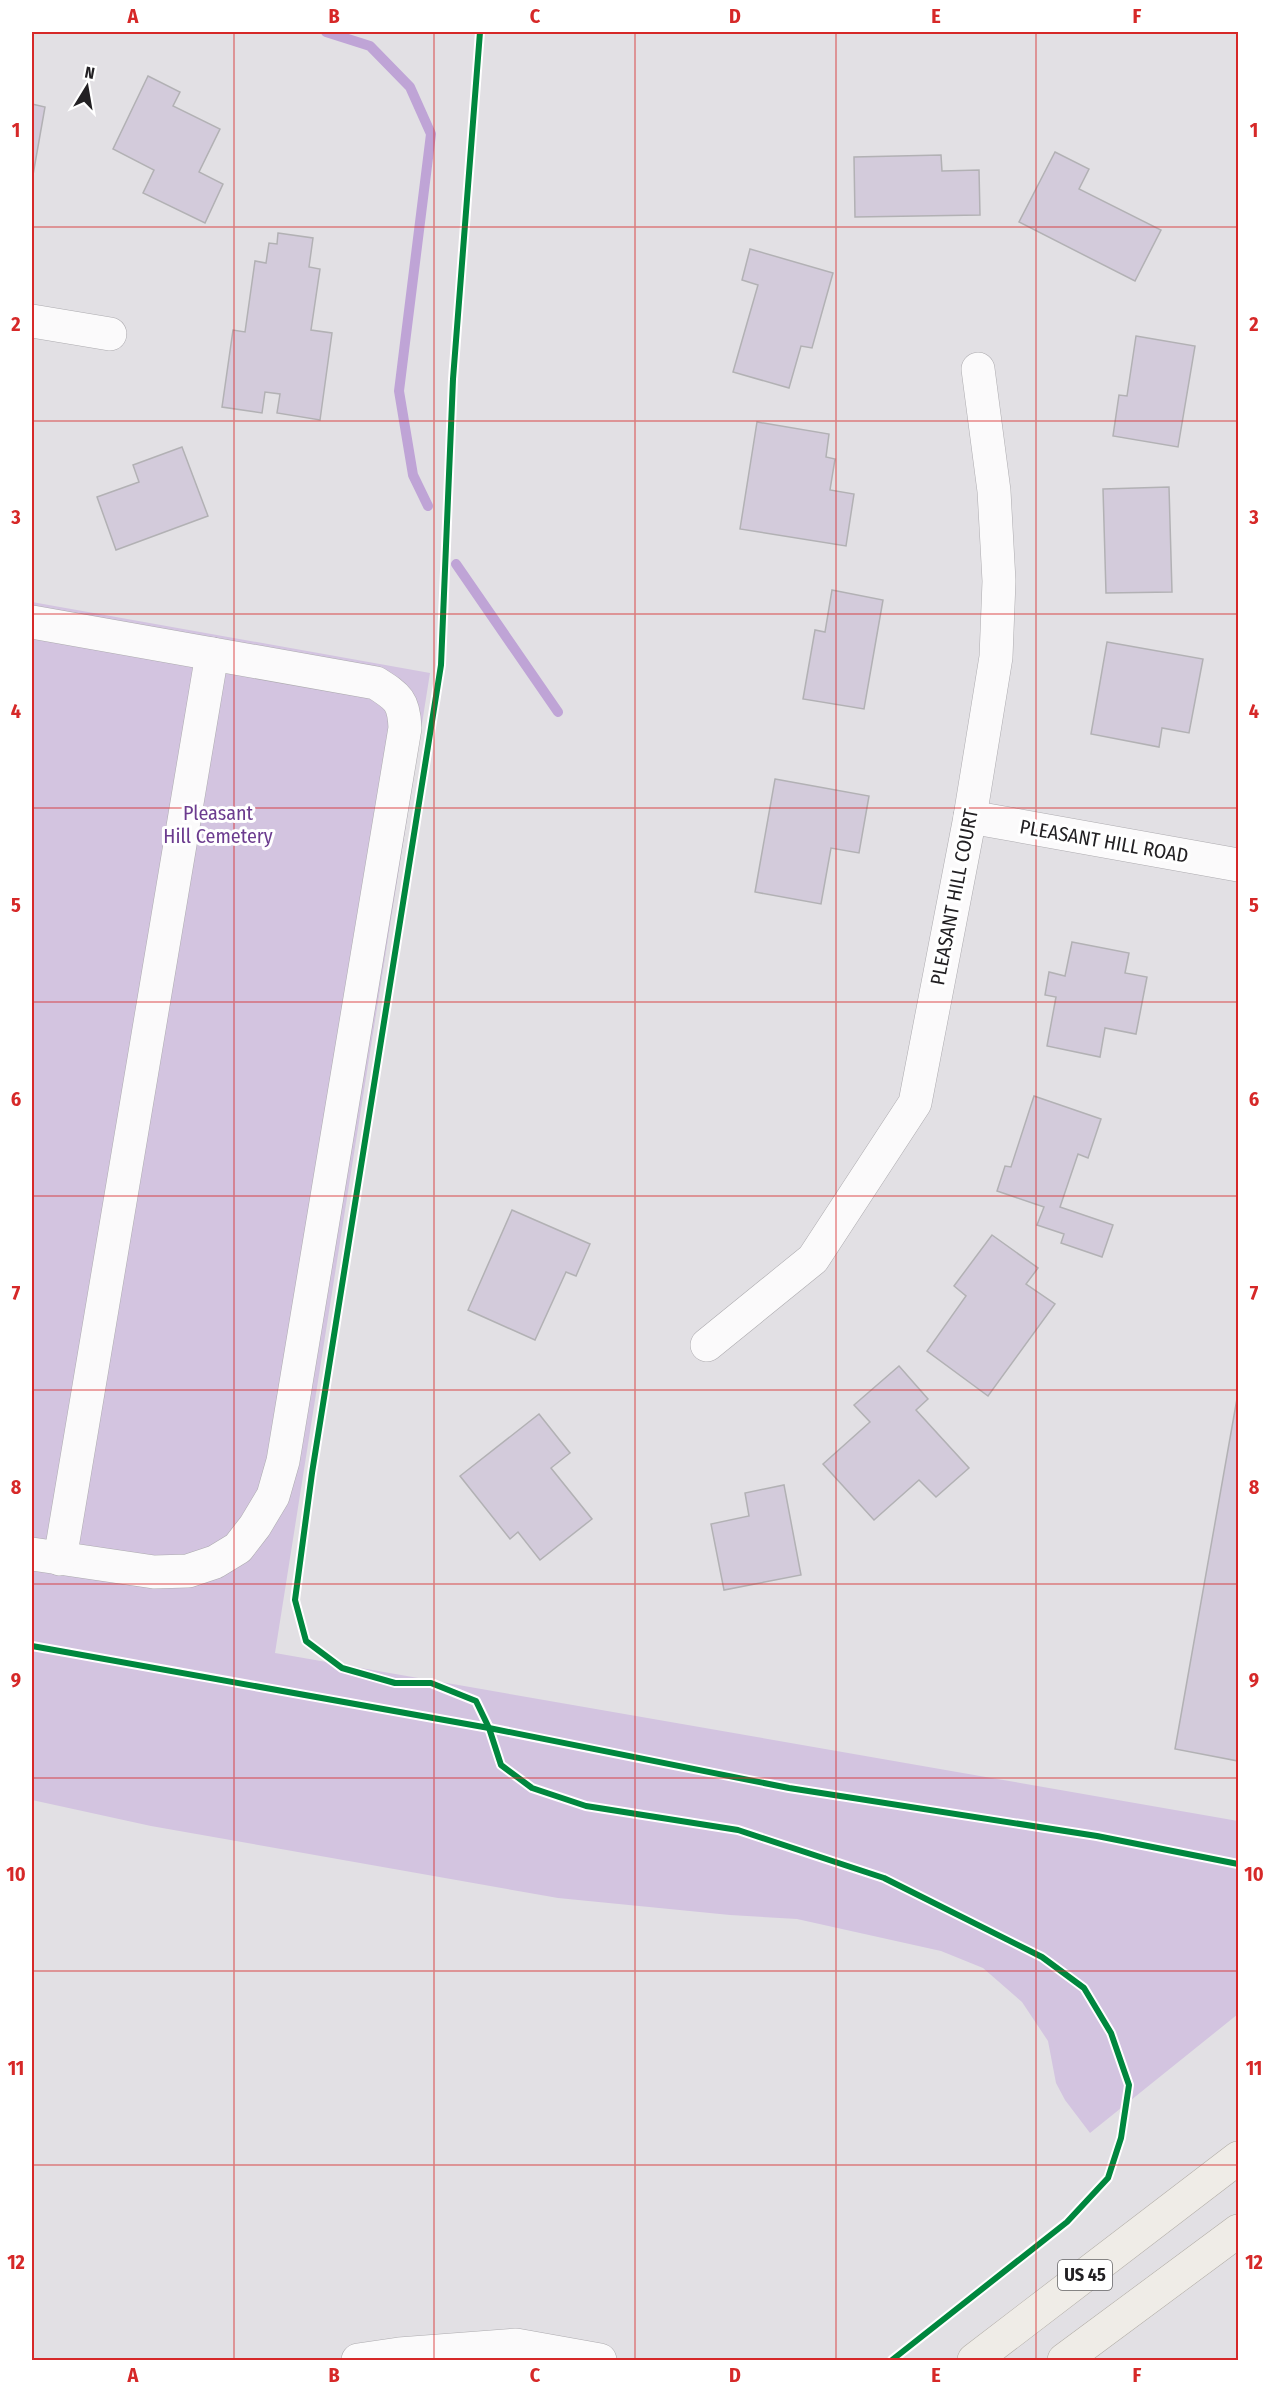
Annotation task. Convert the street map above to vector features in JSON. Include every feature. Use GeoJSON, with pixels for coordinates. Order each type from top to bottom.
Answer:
{"type":"FeatureCollection","features":[{"type":"Feature","properties":{"kind":"main road","name":"US 45"},"geometry":{"type":"LineString","coordinates":[[974,2361],[1239,2158]]}},
{"type":"Feature","properties":{"kind":"main road","name":"US 45"},"geometry":{"type":"LineString","coordinates":[[1064,2361],[1239,2232]]}},
{"type":"Feature","properties":{"kind":"street"},"geometry":{"type":"LineString","coordinates":[[32,321],[110,334]]}},
{"type":"Feature","properties":{"kind":"street","name":"PLEASANT HILL COURT"},"geometry":{"type":"LineString","coordinates":[[707,1345],[813,1259],[915,1103],[970,818],[996,657],[999,581],[994,491],[978,369]]}},
{"type":"Feature","properties":{"kind":"street"},"geometry":{"type":"LineString","coordinates":[[32,622],[376,683],[395,696],[404,709],[405,728],[287,1438],[273,1496],[255,1527],[238,1548],[214,1562],[188,1571],[154,1572],[46,1556],[212,654]]}},
{"type":"Feature","properties":{"kind":"street","name":"PLEASANT HILL ROAD"},"geometry":{"type":"LineString","coordinates":[[970,818],[1239,865]]}},
{"type":"Feature","properties":{"kind":"street"},"geometry":{"type":"LineString","coordinates":[[358,2361],[399,2354],[516,2345],[600,2361]]}},
{"type":"Feature","properties":{"kind":"green space","name":"Pleasant Hill Cemetery"},"geometry":{"type":"Polygon","coordinates":[[[32,602],[430,673],[275,1653],[1238,1821],[1238,2014],[1090,2133],[1065,2100],[1056,2083],[1048,2041],[1022,2002],[983,1968],[941,1951],[797,1919],[730,1915],[558,1898],[151,1826],[32,1800],[32,602]]]}},
{"type":"Feature","properties":{"kind":"building"},"geometry":{"type":"Polygon","coordinates":[[[148,76],[180,92],[173,106],[220,129],[199,172],[223,184],[205,223],[143,193],[154,170],[113,149],[148,76]]]}},
{"type":"Feature","properties":{"kind":"building"},"geometry":{"type":"Polygon","coordinates":[[[32,104],[45,107],[33,175],[32,174],[32,104]]]}},
{"type":"Feature","properties":{"kind":"building"},"geometry":{"type":"Polygon","coordinates":[[[1055,152],[1089,169],[1079,189],[1161,230],[1135,281],[1019,222],[1055,152]]]}},
{"type":"Feature","properties":{"kind":"building"},"geometry":{"type":"Polygon","coordinates":[[[941,155],[942,171],[979,170],[980,215],[855,217],[854,157],[941,155]]]}},
{"type":"Feature","properties":{"kind":"building"},"geometry":{"type":"Polygon","coordinates":[[[278,233],[313,238],[309,267],[320,269],[311,330],[332,333],[320,420],[277,413],[280,394],[265,392],[262,413],[222,407],[233,330],[245,332],[255,261],[266,263],[269,243],[277,244],[278,233]]]}},
{"type":"Feature","properties":{"kind":"building"},"geometry":{"type":"Polygon","coordinates":[[[750,249],[833,273],[812,348],[801,346],[789,388],[733,372],[758,285],[742,280],[750,249]]]}},
{"type":"Feature","properties":{"kind":"building"},"geometry":{"type":"Polygon","coordinates":[[[1136,336],[1195,346],[1178,447],[1113,436],[1119,395],[1127,396],[1136,336]]]}},
{"type":"Feature","properties":{"kind":"building"},"geometry":{"type":"Polygon","coordinates":[[[757,422],[829,434],[826,457],[835,459],[830,490],[854,494],[846,546],[740,529],[757,422]]]}},
{"type":"Feature","properties":{"kind":"building"},"geometry":{"type":"Polygon","coordinates":[[[182,447],[208,516],[116,550],[97,497],[139,482],[133,465],[182,447]]]}},
{"type":"Feature","properties":{"kind":"building"},"geometry":{"type":"Polygon","coordinates":[[[1169,487],[1172,592],[1106,593],[1103,489],[1169,487]]]}},
{"type":"Feature","properties":{"kind":"building"},"geometry":{"type":"Polygon","coordinates":[[[832,590],[883,600],[864,709],[803,699],[815,630],[825,632],[832,590]]]}},
{"type":"Feature","properties":{"kind":"building"},"geometry":{"type":"Polygon","coordinates":[[[1107,642],[1203,659],[1189,733],[1162,728],[1159,747],[1091,734],[1107,642]]]}},
{"type":"Feature","properties":{"kind":"building"},"geometry":{"type":"Polygon","coordinates":[[[775,779],[869,796],[859,853],[831,848],[821,904],[755,892],[775,779]]]}},
{"type":"Feature","properties":{"kind":"building"},"geometry":{"type":"Polygon","coordinates":[[[1072,942],[1129,953],[1125,973],[1147,977],[1136,1034],[1105,1028],[1100,1057],[1047,1046],[1056,997],[1045,995],[1049,972],[1065,976],[1072,942]]]}},
{"type":"Feature","properties":{"kind":"building"},"geometry":{"type":"Polygon","coordinates":[[[1034,1096],[1101,1119],[1088,1158],[1078,1154],[1060,1207],[1113,1225],[1102,1257],[1061,1243],[1064,1234],[1037,1225],[1044,1207],[997,1191],[1005,1166],[1011,1167],[1034,1096]]]}},
{"type":"Feature","properties":{"kind":"building"},"geometry":{"type":"Polygon","coordinates":[[[512,1210],[590,1244],[576,1276],[566,1272],[535,1340],[468,1310],[512,1210]]]}},
{"type":"Feature","properties":{"kind":"building"},"geometry":{"type":"Polygon","coordinates":[[[992,1235],[1038,1268],[1026,1284],[1055,1304],[988,1396],[927,1351],[966,1296],[954,1286],[992,1235]]]}},
{"type":"Feature","properties":{"kind":"building"},"geometry":{"type":"Polygon","coordinates":[[[899,1366],[928,1399],[916,1410],[969,1468],[936,1497],[919,1480],[874,1520],[823,1464],[870,1422],[854,1405],[899,1366]]]}},
{"type":"Feature","properties":{"kind":"building"},"geometry":{"type":"Polygon","coordinates":[[[1238,1393],[1238,1761],[1175,1749],[1238,1393]]]}},
{"type":"Feature","properties":{"kind":"building"},"geometry":{"type":"Polygon","coordinates":[[[539,1414],[570,1453],[551,1468],[592,1519],[540,1560],[518,1532],[510,1539],[460,1476],[539,1414]]]}},
{"type":"Feature","properties":{"kind":"building"},"geometry":{"type":"Polygon","coordinates":[[[784,1485],[801,1575],[724,1590],[711,1524],[749,1516],[745,1493],[784,1485]]]}},
{"type":"Feature","properties":{"kind":"waterway"},"geometry":{"type":"LineString","coordinates":[[326,32],[370,46],[410,87],[431,134],[399,391],[413,475],[428,506]]}},
{"type":"Feature","properties":{"kind":"waterway"},"geometry":{"type":"LineString","coordinates":[[456,564],[558,712]]}},
{"type":"Feature","properties":{"kind":"cycle path"},"geometry":{"type":"LineString","coordinates":[[480,32],[453,379],[441,665],[312,1473],[295,1600],[306,1641],[342,1668],[395,1683],[431,1683],[476,1701],[489,1728],[501,1765],[532,1788],[586,1806],[738,1830],[884,1878],[1042,1957],[1084,1988],[1111,2033],[1129,2085],[1121,2138],[1108,2178],[1067,2222],[892,2360]]}},
{"type":"Feature","properties":{"kind":"cycle path"},"geometry":{"type":"LineString","coordinates":[[32,1646],[489,1728],[789,1788],[1097,1836],[1238,1864]]}}]}
